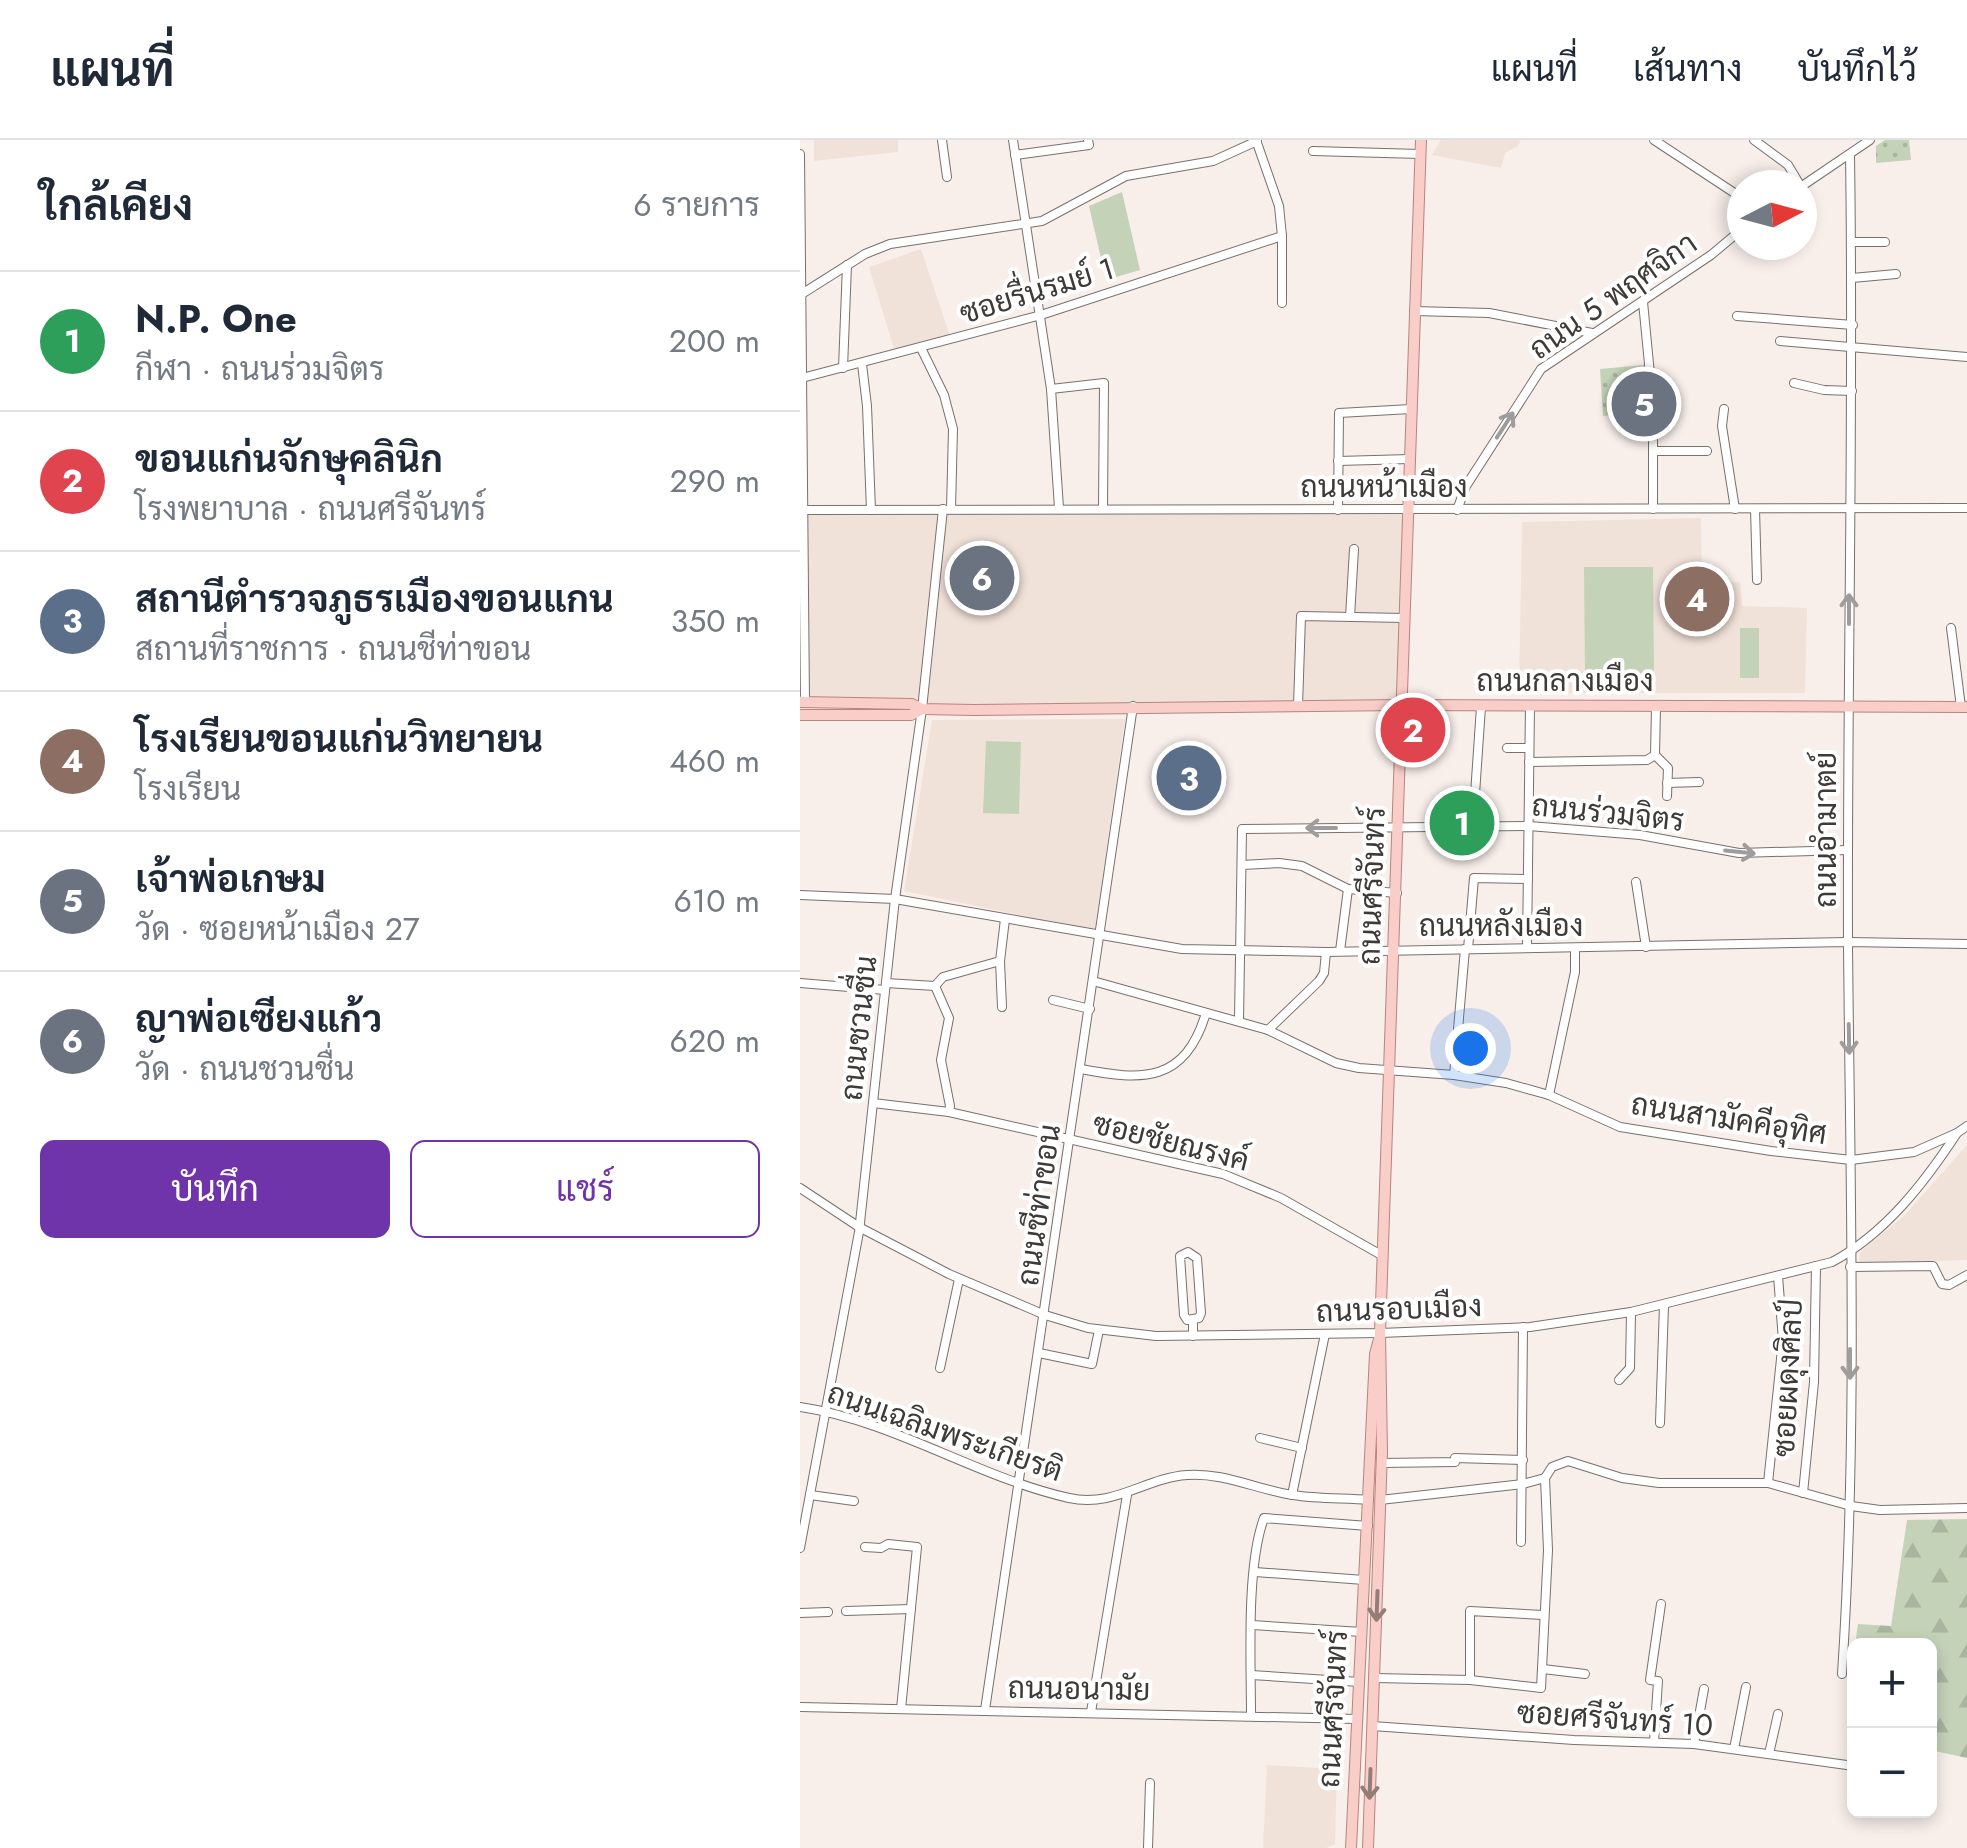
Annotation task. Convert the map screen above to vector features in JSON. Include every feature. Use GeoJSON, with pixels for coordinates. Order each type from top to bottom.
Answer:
{"type":"FeatureCollection","features":[{"type":"Feature","properties":{"kind":"main road","name":"ถนนศรีจันทร์"},"geometry":{"type":"LineString","coordinates":[[1348,1846],[1368,1526],[1381,1463],[1380,1333],[1420,140]]}},
{"type":"Feature","properties":{"kind":"main road","name":"ถนนกลางเมือง"},"geometry":{"type":"LineString","coordinates":[[802,709],[911,715],[922,709],[1133,706],[1964,707]]}},
{"type":"Feature","properties":{"kind":"main road","name":"ถนนศรีจันทร์"},"geometry":{"type":"LineString","coordinates":[[1368,1848],[1378,1566],[1375,1354],[1380,1333]]}},
{"type":"Feature","properties":{"kind":"main road"},"geometry":{"type":"LineString","coordinates":[[1366,1566],[1378,1566]]}},
{"type":"Feature","properties":{"kind":"main road"},"geometry":{"type":"LineString","coordinates":[[1358,1719],[1373,1723]]}},
{"type":"Feature","properties":{"kind":"street"},"geometry":{"type":"LineString","coordinates":[[942,140],[947,177]]}},
{"type":"Feature","properties":{"kind":"street"},"geometry":{"type":"LineString","coordinates":[[1013,140],[1024,226],[1042,315],[1059,508]]}},
{"type":"Feature","properties":{"kind":"street"},"geometry":{"type":"LineString","coordinates":[[1015,155],[1089,145],[1088,140]]}},
{"type":"Feature","properties":{"kind":"street"},"geometry":{"type":"LineString","coordinates":[[1670,151],[1677,140]]}},
{"type":"Feature","properties":{"kind":"street"},"geometry":{"type":"LineString","coordinates":[[1754,140],[1791,170]]}},
{"type":"Feature","properties":{"kind":"street"},"geometry":{"type":"LineString","coordinates":[[1817,175],[1870,140]]}},
{"type":"Feature","properties":{"kind":"street"},"geometry":{"type":"LineString","coordinates":[[800,295],[890,244],[1042,221],[1126,176],[1214,161],[1256,141],[1279,206],[1282,303]]}},
{"type":"Feature","properties":{"kind":"street"},"geometry":{"type":"LineString","coordinates":[[1658,141],[1727,188]]}},
{"type":"Feature","properties":{"kind":"street"},"geometry":{"type":"LineString","coordinates":[[1313,151],[1420,154]]}},
{"type":"Feature","properties":{"kind":"street"},"geometry":{"type":"LineString","coordinates":[[800,154],[802,709]]}},
{"type":"Feature","properties":{"kind":"street","name":"ถนนอำมาตย์"},"geometry":{"type":"LineString","coordinates":[[1842,1674],[1851,1506],[1850,155]]}},
{"type":"Feature","properties":{"kind":"street","name":"ซอยรื่นรมย์ 1"},"geometry":{"type":"LineString","coordinates":[[802,378],[1042,315],[1282,236]]}},
{"type":"Feature","properties":{"kind":"street","name":"ถนน 5 พฤศจิกา"},"geometry":{"type":"LineString","coordinates":[[1457,510],[1466,486],[1541,369],[1727,242]]}},
{"type":"Feature","properties":{"kind":"street"},"geometry":{"type":"LineString","coordinates":[[1851,242],[1885,242]]}},
{"type":"Feature","properties":{"kind":"street"},"geometry":{"type":"LineString","coordinates":[[843,368],[847,265]]}},
{"type":"Feature","properties":{"kind":"street"},"geometry":{"type":"LineString","coordinates":[[1852,278],[1896,274]]}},
{"type":"Feature","properties":{"kind":"street"},"geometry":{"type":"LineString","coordinates":[[1643,302],[1654,405],[1652,509]]}},
{"type":"Feature","properties":{"kind":"street"},"geometry":{"type":"LineString","coordinates":[[1414,311],[1490,313],[1593,334]]}},
{"type":"Feature","properties":{"kind":"street"},"geometry":{"type":"LineString","coordinates":[[1737,316],[1852,325]]}},
{"type":"Feature","properties":{"kind":"street"},"geometry":{"type":"LineString","coordinates":[[1780,342],[1967,356]]}},
{"type":"Feature","properties":{"kind":"street","name":"ถนนชวนชื่น"},"geometry":{"type":"LineString","coordinates":[[800,1548],[859,1228],[895,900],[947,509],[953,429],[944,395],[921,348]]}},
{"type":"Feature","properties":{"kind":"street"},"geometry":{"type":"LineString","coordinates":[[862,364],[868,406],[871,510]]}},
{"type":"Feature","properties":{"kind":"street"},"geometry":{"type":"LineString","coordinates":[[1051,388],[1104,383],[1102,508]]}},
{"type":"Feature","properties":{"kind":"street"},"geometry":{"type":"LineString","coordinates":[[1794,383],[1824,390],[1852,390]]}},
{"type":"Feature","properties":{"kind":"street"},"geometry":{"type":"LineString","coordinates":[[1338,510],[1340,412],[1411,409]]}},
{"type":"Feature","properties":{"kind":"street"},"geometry":{"type":"LineString","coordinates":[[1724,409],[1722,426],[1735,509]]}},
{"type":"Feature","properties":{"kind":"street"},"geometry":{"type":"LineString","coordinates":[[1653,452],[1707,451]]}},
{"type":"Feature","properties":{"kind":"street"},"geometry":{"type":"LineString","coordinates":[[1338,461],[1410,459]]}},
{"type":"Feature","properties":{"kind":"street","name":"ถนนหน้าเมือง"},"geometry":{"type":"LineString","coordinates":[[801,510],[1967,508]]}},
{"type":"Feature","properties":{"kind":"street"},"geometry":{"type":"LineString","coordinates":[[1755,509],[1757,580]]}},
{"type":"Feature","properties":{"kind":"street"},"geometry":{"type":"LineString","coordinates":[[1350,617],[1354,550]]}},
{"type":"Feature","properties":{"kind":"street"},"geometry":{"type":"LineString","coordinates":[[1298,706],[1301,616],[1404,618]]}},
{"type":"Feature","properties":{"kind":"street"},"geometry":{"type":"LineString","coordinates":[[1951,628],[1964,707]]}},
{"type":"Feature","properties":{"kind":"street","name":"ถนนชีท่าขอน"},"geometry":{"type":"LineString","coordinates":[[986,1710],[1133,706]]}},
{"type":"Feature","properties":{"kind":"street"},"geometry":{"type":"LineString","coordinates":[[1526,948],[1530,706]]}},
{"type":"Feature","properties":{"kind":"street"},"geometry":{"type":"LineString","coordinates":[[1476,794],[1481,707]]}},
{"type":"Feature","properties":{"kind":"street"},"geometry":{"type":"LineString","coordinates":[[1656,707],[1655,755],[1668,768],[1667,796]]}},
{"type":"Feature","properties":{"kind":"street"},"geometry":{"type":"LineString","coordinates":[[1507,748],[1529,748]]}},
{"type":"Feature","properties":{"kind":"street"},"geometry":{"type":"LineString","coordinates":[[1528,762],[1648,760],[1655,755]]}},
{"type":"Feature","properties":{"kind":"street"},"geometry":{"type":"LineString","coordinates":[[1668,783],[1699,782]]}},
{"type":"Feature","properties":{"kind":"street","name":"ถนนร่วมจิตร"},"geometry":{"type":"LineString","coordinates":[[1242,865],[1242,829],[1529,826],[1640,835],[1740,853],[1848,850]]}},
{"type":"Feature","properties":{"kind":"street"},"geometry":{"type":"LineString","coordinates":[[1239,1021],[1242,865],[1279,862],[1302,866],[1348,889],[1397,893]]}},
{"type":"Feature","properties":{"kind":"street"},"geometry":{"type":"LineString","coordinates":[[1454,1074],[1474,878],[1528,879]]}},
{"type":"Feature","properties":{"kind":"street"},"geometry":{"type":"LineString","coordinates":[[1636,882],[1646,946]]}},
{"type":"Feature","properties":{"kind":"street"},"geometry":{"type":"LineString","coordinates":[[1340,951],[1348,889]]}},
{"type":"Feature","properties":{"kind":"street","name":"ถนนหลังเมือง"},"geometry":{"type":"LineString","coordinates":[[800,896],[895,900],[1182,949],[1326,952],[1848,942],[1967,944]]}},
{"type":"Feature","properties":{"kind":"street"},"geometry":{"type":"LineString","coordinates":[[1002,1007],[1000,961],[1005,919]]}},
{"type":"Feature","properties":{"kind":"street"},"geometry":{"type":"LineString","coordinates":[[1549,1095],[1575,972],[1576,948]]}},
{"type":"Feature","properties":{"kind":"street"},"geometry":{"type":"LineString","coordinates":[[1268,1030],[1320,981],[1326,952]]}},
{"type":"Feature","properties":{"kind":"street"},"geometry":{"type":"LineString","coordinates":[[800,984],[935,986],[943,977],[1000,961]]}},
{"type":"Feature","properties":{"kind":"street","name":"ถนนสามัคคีอุทิศ"},"geometry":{"type":"LineString","coordinates":[[1094,981],[1268,1030],[1336,1062],[1359,1068],[1454,1074],[1506,1082],[1549,1095],[1620,1127],[1851,1160],[1914,1152],[1958,1133]]}},
{"type":"Feature","properties":{"kind":"street"},"geometry":{"type":"LineString","coordinates":[[935,986],[950,1018],[941,1060],[948,1112]]}},
{"type":"Feature","properties":{"kind":"street"},"geometry":{"type":"LineString","coordinates":[[1053,1000],[1090,1009]]}},
{"type":"Feature","properties":{"kind":"street"},"geometry":{"type":"LineString","coordinates":[[1081,1069],[1127,1078],[1168,1070],[1199,1035],[1206,1013]]}},
{"type":"Feature","properties":{"kind":"street","name":"ซอยชัยณรงค์"},"geometry":{"type":"LineString","coordinates":[[873,1103],[948,1112],[1223,1174],[1281,1198],[1383,1256]]}},
{"type":"Feature","properties":{"kind":"street","name":"ถนนรอบเมือง"},"geometry":{"type":"LineString","coordinates":[[800,1188],[859,1228],[959,1279],[1046,1315],[1100,1330],[1193,1336],[1523,1327],[1631,1312],[1832,1262],[1850,1251],[1914,1194],[1967,1126]]}},
{"type":"Feature","properties":{"kind":"street"},"geometry":{"type":"LineString","coordinates":[[1188,1252],[1197,1258],[1201,1313],[1193,1319],[1187,1320],[1184,1315],[1180,1256],[1188,1252]]}},
{"type":"Feature","properties":{"kind":"street","name":"ซอยผดุงศิลป์"},"geometry":{"type":"LineString","coordinates":[[1803,1493],[1814,1382],[1816,1266]]}},
{"type":"Feature","properties":{"kind":"street"},"geometry":{"type":"LineString","coordinates":[[1850,1267],[1933,1266],[1942,1284],[1949,1285],[1967,1276]]}},
{"type":"Feature","properties":{"kind":"street"},"geometry":{"type":"LineString","coordinates":[[1768,1483],[1782,1340],[1778,1276]]}},
{"type":"Feature","properties":{"kind":"street"},"geometry":{"type":"LineString","coordinates":[[940,1368],[959,1279]]}},
{"type":"Feature","properties":{"kind":"street"},"geometry":{"type":"LineString","coordinates":[[1660,1423],[1664,1305]]}},
{"type":"Feature","properties":{"kind":"street"},"geometry":{"type":"LineString","coordinates":[[1619,1380],[1630,1368],[1631,1312]]}},
{"type":"Feature","properties":{"kind":"street"},"geometry":{"type":"LineString","coordinates":[[1193,1319],[1193,1336]]}},
{"type":"Feature","properties":{"kind":"street"},"geometry":{"type":"LineString","coordinates":[[1520,1542],[1523,1327]]}},
{"type":"Feature","properties":{"kind":"street"},"geometry":{"type":"LineString","coordinates":[[1040,1353],[1092,1364],[1100,1330]]}},
{"type":"Feature","properties":{"kind":"street"},"geometry":{"type":"LineString","coordinates":[[1292,1496],[1325,1334]]}},
{"type":"Feature","properties":{"kind":"street","name":"ถนนเฉลิมพระเกียรติ"},"geometry":{"type":"LineString","coordinates":[[800,1407],[867,1422],[1019,1484],[1099,1502],[1189,1474],[1292,1496],[1375,1500],[1523,1484],[1545,1478],[1552,1467],[1568,1461],[1622,1478],[1659,1483],[1768,1483],[1880,1510],[1967,1508]]}},
{"type":"Feature","properties":{"kind":"street"},"geometry":{"type":"LineString","coordinates":[[1260,1438],[1302,1448]]}},
{"type":"Feature","properties":{"kind":"street"},"geometry":{"type":"LineString","coordinates":[[1381,1463],[1455,1462],[1455,1458],[1524,1460]]}},
{"type":"Feature","properties":{"kind":"street"},"geometry":{"type":"LineString","coordinates":[[1375,1678],[1470,1680],[1541,1688],[1548,1550],[1545,1478]]}},
{"type":"Feature","properties":{"kind":"street"},"geometry":{"type":"LineString","coordinates":[[1091,1712],[1127,1494]]}},
{"type":"Feature","properties":{"kind":"street"},"geometry":{"type":"LineString","coordinates":[[806,1499],[854,1500]]}},
{"type":"Feature","properties":{"kind":"street"},"geometry":{"type":"LineString","coordinates":[[1251,1715],[1257,1536],[1264,1518],[1368,1526]]}},
{"type":"Feature","properties":{"kind":"street"},"geometry":{"type":"LineString","coordinates":[[864,1547],[917,1547],[901,1708]]}},
{"type":"Feature","properties":{"kind":"street"},"geometry":{"type":"LineString","coordinates":[[1255,1572],[1364,1580]]}},
{"type":"Feature","properties":{"kind":"street"},"geometry":{"type":"LineString","coordinates":[[1654,1742],[1658,1682],[1650,1680],[1661,1604]]}},
{"type":"Feature","properties":{"kind":"street"},"geometry":{"type":"LineString","coordinates":[[846,1611],[911,1608]]}},
{"type":"Feature","properties":{"kind":"street"},"geometry":{"type":"LineString","coordinates":[[1470,1680],[1470,1611],[1543,1616]]}},
{"type":"Feature","properties":{"kind":"street"},"geometry":{"type":"LineString","coordinates":[[800,1612],[828,1612]]}},
{"type":"Feature","properties":{"kind":"street"},"geometry":{"type":"LineString","coordinates":[[1252,1625],[1362,1632]]}},
{"type":"Feature","properties":{"kind":"street"},"geometry":{"type":"LineString","coordinates":[[1543,1669],[1585,1674]]}},
{"type":"Feature","properties":{"kind":"street"},"geometry":{"type":"LineString","coordinates":[[1251,1676],[1360,1682]]}},
{"type":"Feature","properties":{"kind":"street"},"geometry":{"type":"LineString","coordinates":[[1734,1749],[1746,1688]]}},
{"type":"Feature","properties":{"kind":"street"},"geometry":{"type":"LineString","coordinates":[[1694,1744],[1704,1689]]}},
{"type":"Feature","properties":{"kind":"street","name":"ถนนอนามัย"},"geometry":{"type":"LineString","coordinates":[[800,1706],[1358,1719]]}},
{"type":"Feature","properties":{"kind":"street"},"geometry":{"type":"LineString","coordinates":[[1769,1754],[1778,1714]]}},
{"type":"Feature","properties":{"kind":"street","name":"ซอยศรีจันทร์ 10"},"geometry":{"type":"LineString","coordinates":[[1373,1723],[1574,1740],[1694,1744],[1847,1765]]}},
{"type":"Feature","properties":{"kind":"street"},"geometry":{"type":"LineString","coordinates":[[1148,1848],[1150,1784]]}},
{"type":"Feature","properties":{"kind":"shaded area"},"geometry":{"type":"Polygon","coordinates":[[[814,140],[898,140],[898,152],[814,161],[814,140]]]}},
{"type":"Feature","properties":{"kind":"shaded area"},"geometry":{"type":"Polygon","coordinates":[[[1441,140],[1521,140],[1505,153],[1501,168],[1432,155],[1441,140]]]}},
{"type":"Feature","properties":{"kind":"shaded area"},"geometry":{"type":"Polygon","coordinates":[[[921,249],[950,336],[895,352],[869,267],[921,249]]]}},
{"type":"Feature","properties":{"kind":"shaded area"},"geometry":{"type":"Polygon","coordinates":[[[803,510],[1408,511],[1402,705],[974,710],[807,699],[803,510]]]}},
{"type":"Feature","properties":{"kind":"shaded area"},"geometry":{"type":"Polygon","coordinates":[[[1701,518],[1702,582],[1740,582],[1742,606],[1807,608],[1805,693],[1519,693],[1522,522],[1701,518]]]}},
{"type":"Feature","properties":{"kind":"shaded area"},"geometry":{"type":"Polygon","coordinates":[[[1125,719],[1095,931],[904,891],[932,720],[1125,719]]]}},
{"type":"Feature","properties":{"kind":"shaded area"},"geometry":{"type":"Polygon","coordinates":[[[1967,1145],[1967,1260],[1859,1264],[1860,1252],[1905,1215],[1967,1145]]]}},
{"type":"Feature","properties":{"kind":"shaded area"},"geometry":{"type":"Polygon","coordinates":[[[1267,1765],[1337,1769],[1335,1844],[1326,1848],[1263,1848],[1267,1765]]]}},
{"type":"Feature","properties":{"kind":"green space"},"geometry":{"type":"Polygon","coordinates":[[[1885,140],[1909,140],[1911,160],[1876,163],[1876,146],[1885,140]]]}},
{"type":"Feature","properties":{"kind":"green space"},"geometry":{"type":"Polygon","coordinates":[[[1122,192],[1140,270],[1106,280],[1089,206],[1122,192]]]}},
{"type":"Feature","properties":{"kind":"green space"},"geometry":{"type":"Polygon","coordinates":[[[1644,365],[1645,375],[1641,378],[1648,412],[1603,416],[1600,369],[1644,365]]]}},
{"type":"Feature","properties":{"kind":"green space"},"geometry":{"type":"Polygon","coordinates":[[[1584,567],[1653,567],[1654,677],[1585,677],[1584,567]]]}},
{"type":"Feature","properties":{"kind":"green space"},"geometry":{"type":"Polygon","coordinates":[[[1740,628],[1759,628],[1759,678],[1740,678],[1740,628]]]}},
{"type":"Feature","properties":{"kind":"green space"},"geometry":{"type":"Polygon","coordinates":[[[986,741],[1021,742],[1019,814],[983,813],[986,741]]]}},
{"type":"Feature","properties":{"kind":"green space"},"geometry":{"type":"Polygon","coordinates":[[[1967,1519],[1967,1758],[1937,1752],[1937,1638],[1856,1638],[1858,1624],[1891,1626],[1907,1520],[1967,1519]]]}},
{"type":"Feature","properties":{"kind":"place","name":"เจ้าพ่อเกษม"},"geometry":{"type":"Point","coordinates":[1644,404]}},
{"type":"Feature","properties":{"kind":"place","name":"ญาพ่อเซียงแก้ว"},"geometry":{"type":"Point","coordinates":[982,578]}},
{"type":"Feature","properties":{"kind":"place","name":"โรงเรียนขอนแก่นวิทยายน"},"geometry":{"type":"Point","coordinates":[1697,599]}},
{"type":"Feature","properties":{"kind":"place","name":"ขอนแก่นจักษุคลินิก"},"geometry":{"type":"Point","coordinates":[1413,730]}},
{"type":"Feature","properties":{"kind":"place","name":"สถานีตำรวจภูธรเมืองขอนแกน"},"geometry":{"type":"Point","coordinates":[1189,778]}},
{"type":"Feature","properties":{"kind":"place","name":"N.P. One"},"geometry":{"type":"Point","coordinates":[1462,823]}}]}
